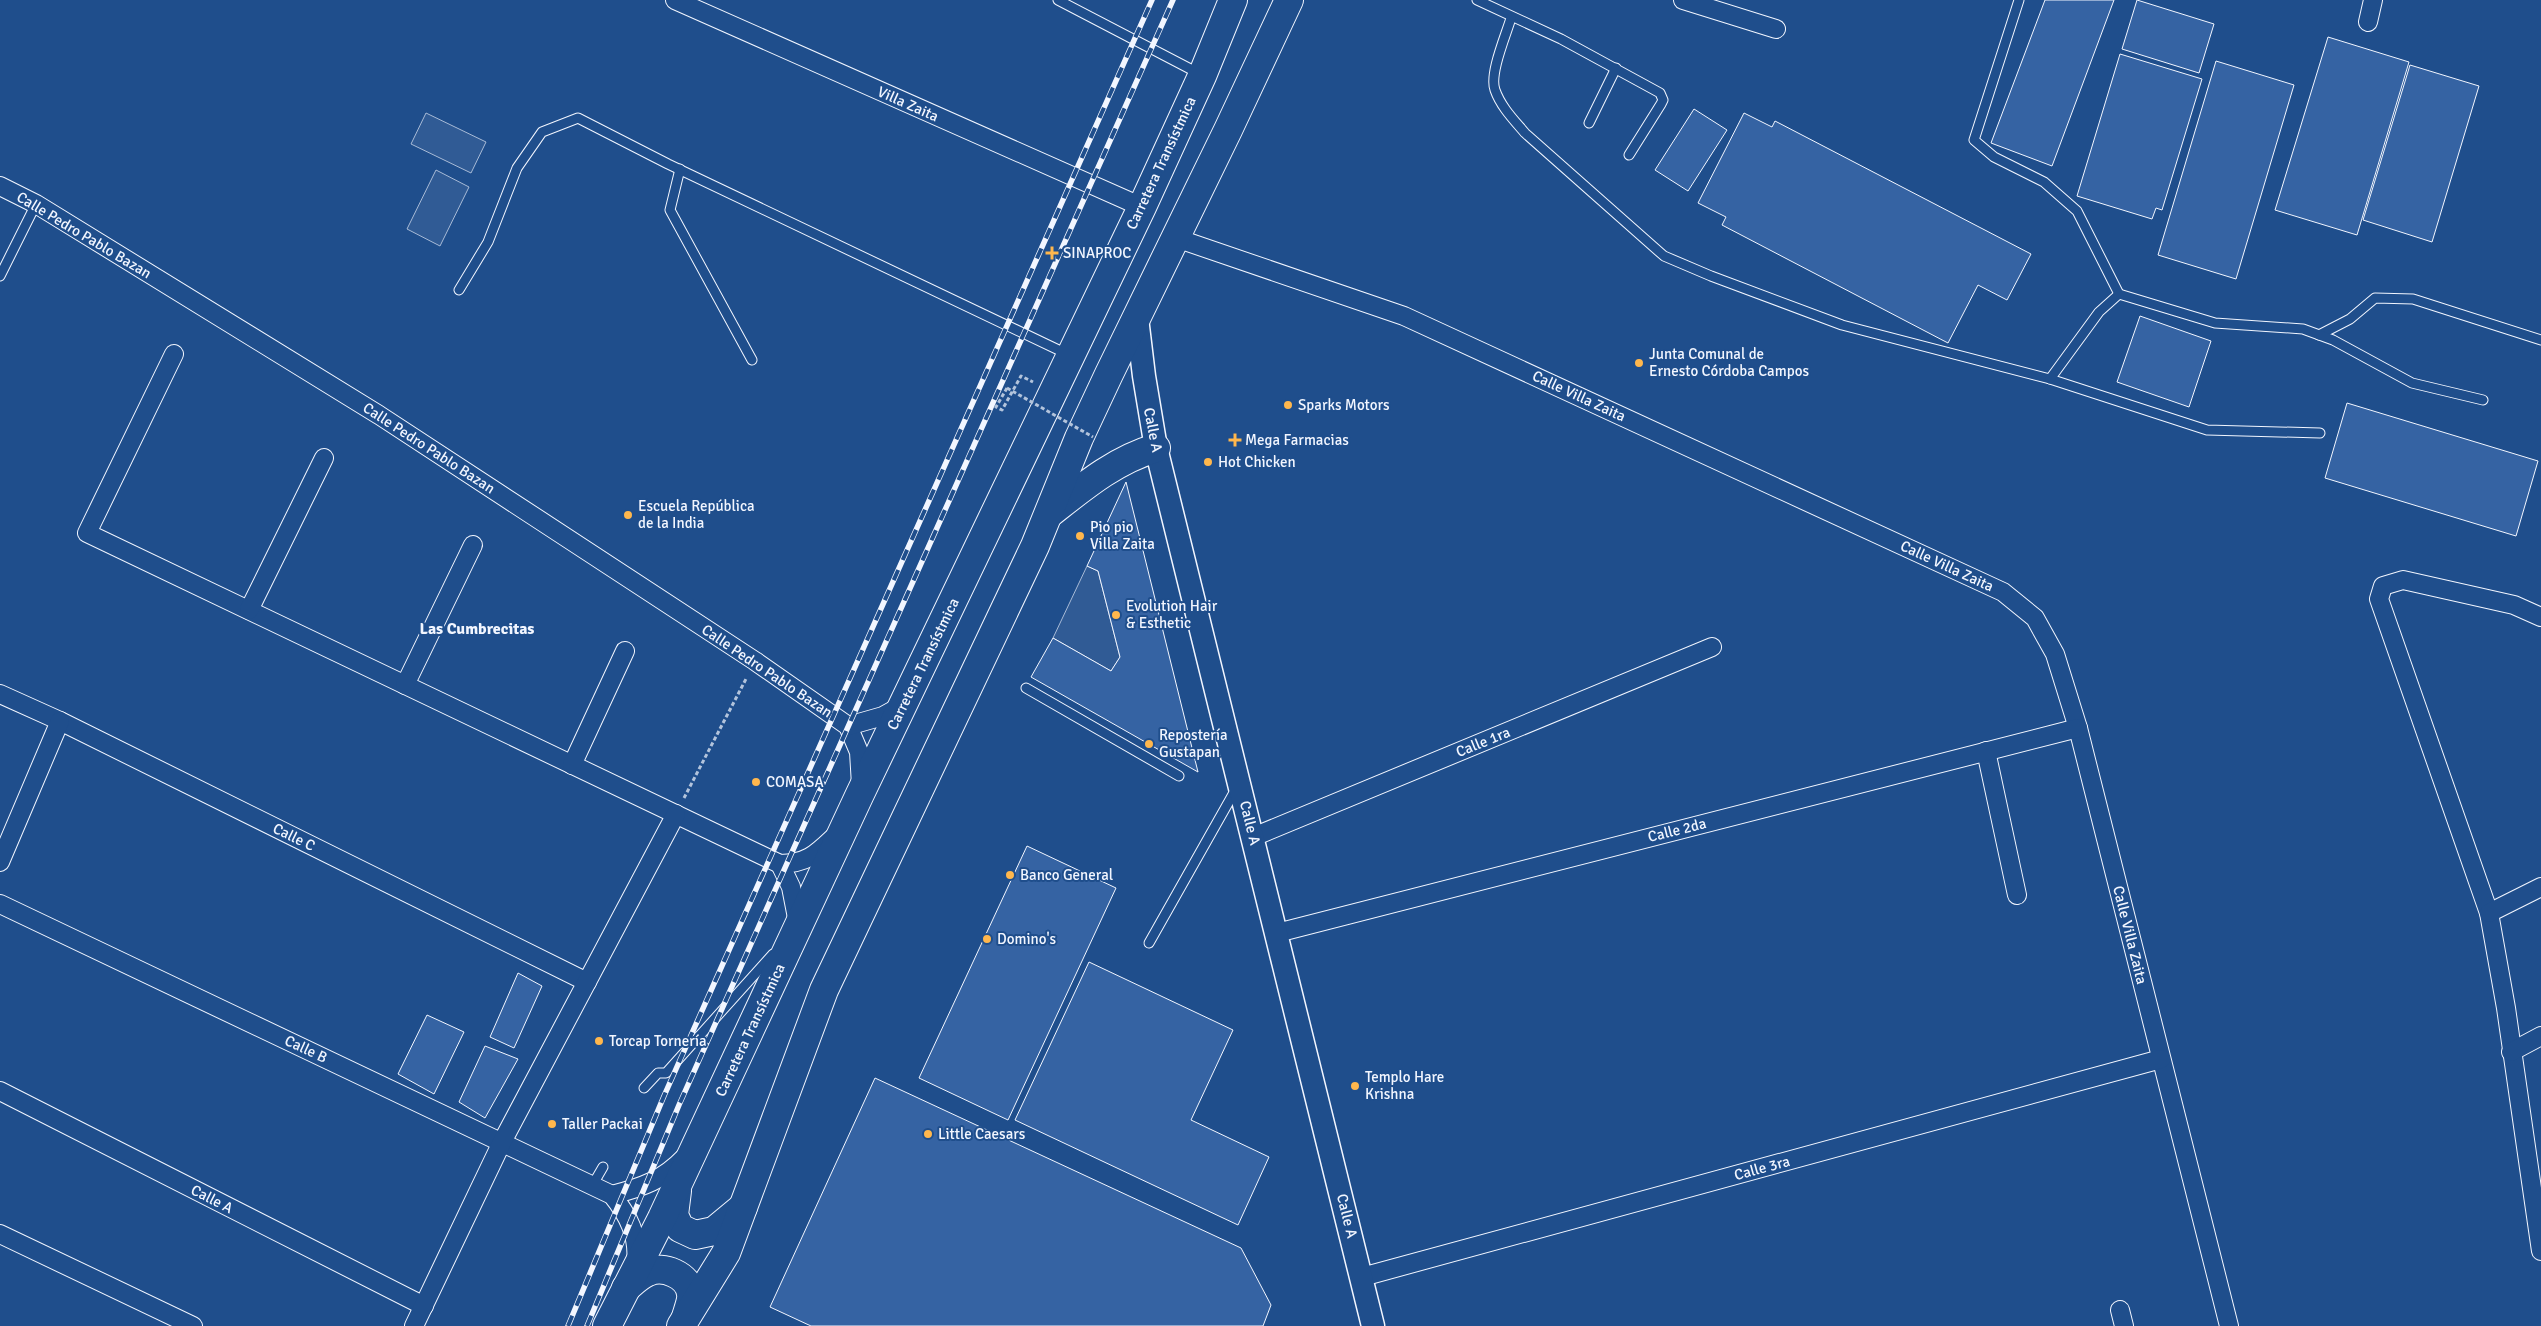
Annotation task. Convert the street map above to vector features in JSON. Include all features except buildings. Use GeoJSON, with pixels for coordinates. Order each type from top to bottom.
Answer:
{"type":"FeatureCollection","features":[{"type":"Feature","properties":{"kind":"main road","name":"Carretera Transístmica"},"geometry":{"type":"LineString","coordinates":[[607,1326],[678,1185],[860,794],[905,704],[1142,207],[1202,76],[1233,0]]}},
{"type":"Feature","properties":{"kind":"main road"},"geometry":{"type":"LineString","coordinates":[[683,1323],[726,1253],[824,990],[1049,514],[1079,438],[1289,0]]}},
{"type":"Feature","properties":{"kind":"main road"},"geometry":{"type":"LineString","coordinates":[[1049,514],[1100,473],[1138,453],[1156,448]]}},
{"type":"Feature","properties":{"kind":"main road"},"geometry":{"type":"LineString","coordinates":[[678,1185],[674,1215],[680,1228],[695,1235],[714,1231],[743,1208]]}},
{"type":"Feature","properties":{"kind":"main road"},"geometry":{"type":"LineString","coordinates":[[630,1282],[647,1272],[661,1269],[672,1271],[686,1283],[692,1295],[683,1323]]}},
{"type":"Feature","properties":{"kind":"street","name":"Villa Zaita"},"geometry":{"type":"LineString","coordinates":[[674,0],[1142,207]]}},
{"type":"Feature","properties":{"kind":"street"},"geometry":{"type":"LineString","coordinates":[[1683,0],[1776,29]]}},
{"type":"Feature","properties":{"kind":"street"},"geometry":{"type":"LineString","coordinates":[[2368,22],[2373,0]]}},
{"type":"Feature","properties":{"kind":"street","name":"Calle Pedro Pablo Bazan"},"geometry":{"type":"LineString","coordinates":[[0,186],[36,204],[379,415],[755,661],[848,726],[857,745],[862,766],[860,794]]}},
{"type":"Feature","properties":{"kind":"street","name":"Calle Villa Zaita"},"geometry":{"type":"LineString","coordinates":[[1176,238],[1404,316],[2002,592],[2035,618],[2051,647],[2078,728],[2230,1326]]}},
{"type":"Feature","properties":{"kind":"street","name":"Calle A"},"geometry":{"type":"LineString","coordinates":[[1137,318],[1156,448],[1373,1326]]}},
{"type":"Feature","properties":{"kind":"street"},"geometry":{"type":"LineString","coordinates":[[174,354],[87,533],[780,864],[796,864],[808,860],[844,828]]}},
{"type":"Feature","properties":{"kind":"street"},"geometry":{"type":"LineString","coordinates":[[249,610],[324,458]]}},
{"type":"Feature","properties":{"kind":"street"},"geometry":{"type":"LineString","coordinates":[[405,685],[473,545]]}},
{"type":"Feature","properties":{"kind":"street"},"geometry":{"type":"LineString","coordinates":[[2541,617],[2514,606],[2403,580],[2382,586],[2380,599],[2489,913],[2506,1008],[2541,1251]]}},
{"type":"Feature","properties":{"kind":"street","name":"Calle 1ra"},"geometry":{"type":"LineString","coordinates":[[1253,837],[1712,647]]}},
{"type":"Feature","properties":{"kind":"street"},"geometry":{"type":"LineString","coordinates":[[572,765],[625,651]]}},
{"type":"Feature","properties":{"kind":"street","name":"Calle C"},"geometry":{"type":"LineString","coordinates":[[0,694],[60,721],[587,982]]}},
{"type":"Feature","properties":{"kind":"street","name":"Calle Pedro Pablo Bazan"},"geometry":{"type":"LineString","coordinates":[[848,726],[883,716],[905,704]]}},
{"type":"Feature","properties":{"kind":"street"},"geometry":{"type":"LineString","coordinates":[[0,862],[60,721]]}},
{"type":"Feature","properties":{"kind":"street","name":"Calle 2da"},"geometry":{"type":"LineString","coordinates":[[1277,933],[2078,728]]}},
{"type":"Feature","properties":{"kind":"street"},"geometry":{"type":"LineString","coordinates":[[1986,751],[2017,895]]}},
{"type":"Feature","properties":{"kind":"street"},"geometry":{"type":"LineString","coordinates":[[414,1326],[502,1142],[676,814]]}},
{"type":"Feature","properties":{"kind":"street"},"geometry":{"type":"LineString","coordinates":[[780,864],[791,887],[799,926]]}},
{"type":"Feature","properties":{"kind":"street"},"geometry":{"type":"LineString","coordinates":[[2489,913],[2541,886]]}},
{"type":"Feature","properties":{"kind":"street","name":"Calle B"},"geometry":{"type":"LineString","coordinates":[[0,904],[612,1195]]}},
{"type":"Feature","properties":{"kind":"street"},"geometry":{"type":"LineString","coordinates":[[2511,1052],[2541,1036]]}},
{"type":"Feature","properties":{"kind":"street","name":"Calle 3ra"},"geometry":{"type":"LineString","coordinates":[[1362,1277],[2161,1059]]}},
{"type":"Feature","properties":{"kind":"street","name":"Calle A"},"geometry":{"type":"LineString","coordinates":[[0,1091],[424,1306]]}},
{"type":"Feature","properties":{"kind":"street"},"geometry":{"type":"LineString","coordinates":[[630,1282],[637,1253],[634,1232],[625,1212],[612,1195],[644,1187],[665,1175],[694,1148]]}},
{"type":"Feature","properties":{"kind":"street"},"geometry":{"type":"LineString","coordinates":[[0,1234],[193,1326]]}},
{"type":"Feature","properties":{"kind":"lane"},"geometry":{"type":"LineString","coordinates":[[1058,0],[1202,76]]}},
{"type":"Feature","properties":{"kind":"lane"},"geometry":{"type":"LineString","coordinates":[[1477,0],[1511,18],[1561,39],[1658,90],[1663,100],[1629,155]]}},
{"type":"Feature","properties":{"kind":"lane"},"geometry":{"type":"LineString","coordinates":[[2019,0],[1974,140],[1994,157],[2044,182],[2076,211],[2119,294],[2215,323],[2302,329],[2333,340],[2412,383],[2483,400]]}},
{"type":"Feature","properties":{"kind":"lane"},"geometry":{"type":"LineString","coordinates":[[1511,18],[1496,68],[1494,89],[1506,110],[1525,132],[1664,256],[1842,325],[2050,379],[2207,430],[2320,432]]}},
{"type":"Feature","properties":{"kind":"lane"},"geometry":{"type":"LineString","coordinates":[[1588,123],[1616,68]]}},
{"type":"Feature","properties":{"kind":"lane"},"geometry":{"type":"LineString","coordinates":[[459,290],[488,242],[517,168],[542,132],[578,118],[680,169],[1070,355]]}},
{"type":"Feature","properties":{"kind":"lane"},"geometry":{"type":"LineString","coordinates":[[680,169],[670,210],[752,360]]}},
{"type":"Feature","properties":{"kind":"lane"},"geometry":{"type":"LineString","coordinates":[[0,276],[36,204]]}},
{"type":"Feature","properties":{"kind":"lane"},"geometry":{"type":"LineString","coordinates":[[2050,379],[2099,312],[2119,294]]}},
{"type":"Feature","properties":{"kind":"lane"},"geometry":{"type":"LineString","coordinates":[[2319,335],[2350,319],[2375,298],[2413,299],[2541,340]]}},
{"type":"Feature","properties":{"kind":"lane"},"geometry":{"type":"LineString","coordinates":[[1026,688],[1179,776]]}},
{"type":"Feature","properties":{"kind":"lane"},"geometry":{"type":"LineString","coordinates":[[1149,943],[1240,782]]}},
{"type":"Feature","properties":{"kind":"lane"},"geometry":{"type":"LineString","coordinates":[[644,1088],[658,1074],[666,1073],[799,926]]}},
{"type":"Feature","properties":{"kind":"lane"},"geometry":{"type":"LineString","coordinates":[[592,1186],[603,1167]]}},
{"type":"Feature","properties":{"kind":"path"},"geometry":{"type":"LineString","coordinates":[[1021,376],[1002,410],[996,407],[1007,388],[1094,437]]}},
{"type":"Feature","properties":{"kind":"path"},"geometry":{"type":"LineString","coordinates":[[676,814],[755,661]]}},
{"type":"Feature","properties":{"kind":"shaded area"},"geometry":{"type":"Polygon","coordinates":[[[426,113],[486,142],[471,173],[411,144],[426,113]]]}},
{"type":"Feature","properties":{"kind":"shaded area"},"geometry":{"type":"Polygon","coordinates":[[[436,170],[469,187],[440,246],[407,229],[436,170]]]}},
{"type":"Feature","properties":{"kind":"shaded area"},"geometry":{"type":"Polygon","coordinates":[[[1087,566],[1098,571],[1120,657],[1111,671],[1053,638],[1087,566]]]}},
{"type":"Feature","properties":{"kind":"railway"},"geometry":{"type":"LineString","coordinates":[[568,1326],[664,1096],[1152,0]]}},
{"type":"Feature","properties":{"kind":"railway"},"geometry":{"type":"LineString","coordinates":[[587,1326],[679,1105],[1173,0]]}},
{"type":"Feature","properties":{"kind":"place","name":"SINAPROC"},"geometry":{"type":"Point","coordinates":[1052,253]}},
{"type":"Feature","properties":{"kind":"place","name":"Junta Comunal de Ernesto Córdoba Campos"},"geometry":{"type":"Point","coordinates":[1639,363]}},
{"type":"Feature","properties":{"kind":"place","name":"Sparks Motors"},"geometry":{"type":"Point","coordinates":[1288,405]}},
{"type":"Feature","properties":{"kind":"place","name":"Mega Farmacias"},"geometry":{"type":"Point","coordinates":[1235,440]}},
{"type":"Feature","properties":{"kind":"place","name":"Hot Chicken"},"geometry":{"type":"Point","coordinates":[1208,462]}},
{"type":"Feature","properties":{"kind":"place","name":"Escuela República de la India"},"geometry":{"type":"Point","coordinates":[628,515]}},
{"type":"Feature","properties":{"kind":"place","name":"Pio pio Villa Zaita"},"geometry":{"type":"Point","coordinates":[1080,536]}},
{"type":"Feature","properties":{"kind":"place","name":"Evolution Hair & Esthetic"},"geometry":{"type":"Point","coordinates":[1116,615]}},
{"type":"Feature","properties":{"kind":"place","name":"Repostería Gustapan"},"geometry":{"type":"Point","coordinates":[1149,744]}},
{"type":"Feature","properties":{"kind":"place","name":"COMASA"},"geometry":{"type":"Point","coordinates":[756,782]}},
{"type":"Feature","properties":{"kind":"place","name":"Banco General"},"geometry":{"type":"Point","coordinates":[1010,875]}},
{"type":"Feature","properties":{"kind":"place","name":"Domino's"},"geometry":{"type":"Point","coordinates":[987,939]}},
{"type":"Feature","properties":{"kind":"place","name":"Torcap Tornería"},"geometry":{"type":"Point","coordinates":[599,1041]}},
{"type":"Feature","properties":{"kind":"place","name":"Templo Hare Krishna"},"geometry":{"type":"Point","coordinates":[1355,1086]}},
{"type":"Feature","properties":{"kind":"place","name":"Taller Packai"},"geometry":{"type":"Point","coordinates":[552,1124]}},
{"type":"Feature","properties":{"kind":"place","name":"Little Caesars"},"geometry":{"type":"Point","coordinates":[928,1134]}},
{"type":"Feature","properties":{"kind":"district","name":"Las Cumbrecitas"},"geometry":{"type":"Point","coordinates":[477,628]}}]}
